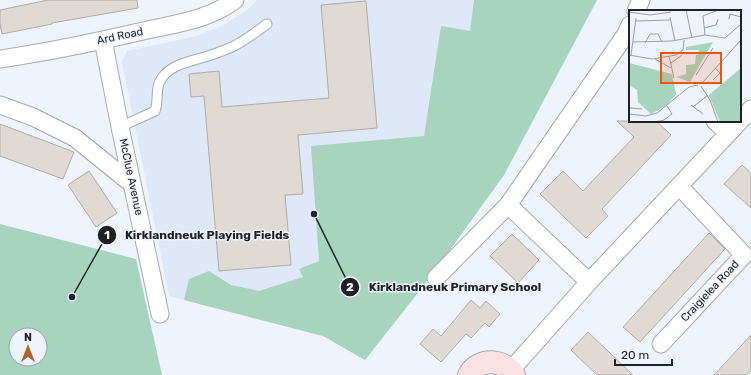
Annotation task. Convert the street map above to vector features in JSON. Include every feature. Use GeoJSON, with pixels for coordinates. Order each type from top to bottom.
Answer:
{"type":"FeatureCollection","features":[{"type":"Feature","properties":{"kind":"street","name":"Ard Road"},"geometry":{"type":"LineString","coordinates":[[0,59],[103,40],[193,20],[228,6],[235,0]]}},
{"type":"Feature","properties":{"kind":"street"},"geometry":{"type":"LineString","coordinates":[[636,10],[641,0]]}},
{"type":"Feature","properties":{"kind":"street"},"geometry":{"type":"LineString","coordinates":[[436,278],[508,205],[629,33]]}},
{"type":"Feature","properties":{"kind":"street","name":"McClue Avenue"},"geometry":{"type":"LineString","coordinates":[[103,40],[160,314]]}},
{"type":"Feature","properties":{"kind":"street"},"geometry":{"type":"LineString","coordinates":[[0,105],[34,117],[75,138],[132,184]]}},
{"type":"Feature","properties":{"kind":"street"},"geometry":{"type":"LineString","coordinates":[[741,120],[751,109]]}},
{"type":"Feature","properties":{"kind":"street"},"geometry":{"type":"LineString","coordinates":[[716,122],[728,133]]}},
{"type":"Feature","properties":{"kind":"street"},"geometry":{"type":"LineString","coordinates":[[469,375],[470,372],[477,366],[486,362],[495,362],[504,365],[513,373],[589,282],[739,122]]}},
{"type":"Feature","properties":{"kind":"street","name":"Craigielea Road"},"geometry":{"type":"LineString","coordinates":[[661,344],[744,255],[679,186]]}},
{"type":"Feature","properties":{"kind":"street"},"geometry":{"type":"LineString","coordinates":[[508,205],[589,282]]}},
{"type":"Feature","properties":{"kind":"lane"},"geometry":{"type":"LineString","coordinates":[[120,127],[155,111],[157,107],[157,93],[161,80],[166,73],[175,67],[234,46],[252,36],[267,24]]}},
{"type":"Feature","properties":{"kind":"shaded area"},"geometry":{"type":"Polygon","coordinates":[[[257,0],[597,0],[504,175],[365,360],[323,336],[169,296],[122,62],[127,51],[196,36],[222,26],[247,10],[257,0]]]}},
{"type":"Feature","properties":{"kind":"green space"},"geometry":{"type":"Polygon","coordinates":[[[474,0],[597,0],[504,175],[432,275],[365,360],[323,336],[184,300],[189,279],[209,271],[231,285],[259,291],[303,277],[299,269],[319,261],[311,146],[424,136],[441,26],[470,31],[474,0]]]}},
{"type":"Feature","properties":{"kind":"green space"},"geometry":{"type":"Polygon","coordinates":[[[0,224],[136,259],[162,375],[0,375],[0,224]]]}},
{"type":"Feature","properties":{"kind":"building"},"geometry":{"type":"Polygon","coordinates":[[[48,0],[137,0],[138,8],[52,23],[2,34],[0,10],[48,0]]]}},
{"type":"Feature","properties":{"kind":"building"},"geometry":{"type":"Polygon","coordinates":[[[366,1],[377,128],[298,135],[303,194],[285,195],[291,265],[219,271],[204,96],[191,97],[189,74],[219,71],[222,107],[329,98],[321,5],[366,1]]]}},
{"type":"Feature","properties":{"kind":"building"},"geometry":{"type":"Polygon","coordinates":[[[617,121],[657,122],[671,135],[602,209],[608,216],[586,238],[540,194],[563,171],[583,191],[634,137],[617,121]]]}},
{"type":"Feature","properties":{"kind":"building"},"geometry":{"type":"Polygon","coordinates":[[[0,124],[74,152],[63,179],[0,156],[0,124]]]}},
{"type":"Feature","properties":{"kind":"building"},"geometry":{"type":"Polygon","coordinates":[[[742,165],[751,173],[751,208],[724,184],[742,165]]]}},
{"type":"Feature","properties":{"kind":"building"},"geometry":{"type":"Polygon","coordinates":[[[89,171],[117,213],[96,227],[68,185],[89,171]]]}},
{"type":"Feature","properties":{"kind":"building"},"geometry":{"type":"Polygon","coordinates":[[[709,233],[725,249],[640,342],[623,327],[709,233]]]}},
{"type":"Feature","properties":{"kind":"building"},"geometry":{"type":"Polygon","coordinates":[[[512,234],[539,260],[518,283],[490,256],[512,234]]]}},
{"type":"Feature","properties":{"kind":"building"},"geometry":{"type":"Polygon","coordinates":[[[471,300],[480,308],[486,301],[500,314],[489,327],[485,323],[471,338],[466,334],[441,362],[420,344],[433,329],[441,336],[471,300]]]}},
{"type":"Feature","properties":{"kind":"building"},"geometry":{"type":"Polygon","coordinates":[[[588,332],[633,375],[597,375],[571,350],[588,332]]]}},
{"type":"Feature","properties":{"kind":"building"},"geometry":{"type":"Polygon","coordinates":[[[751,335],[751,371],[747,375],[714,375],[751,335]]]}},
{"type":"Feature","properties":{"kind":"place","name":"Kirklandneuk Primary School"},"geometry":{"type":"Point","coordinates":[314,214]}},
{"type":"Feature","properties":{"kind":"place","name":"Kirklandneuk Playing Fields"},"geometry":{"type":"Point","coordinates":[72,297]}}]}
